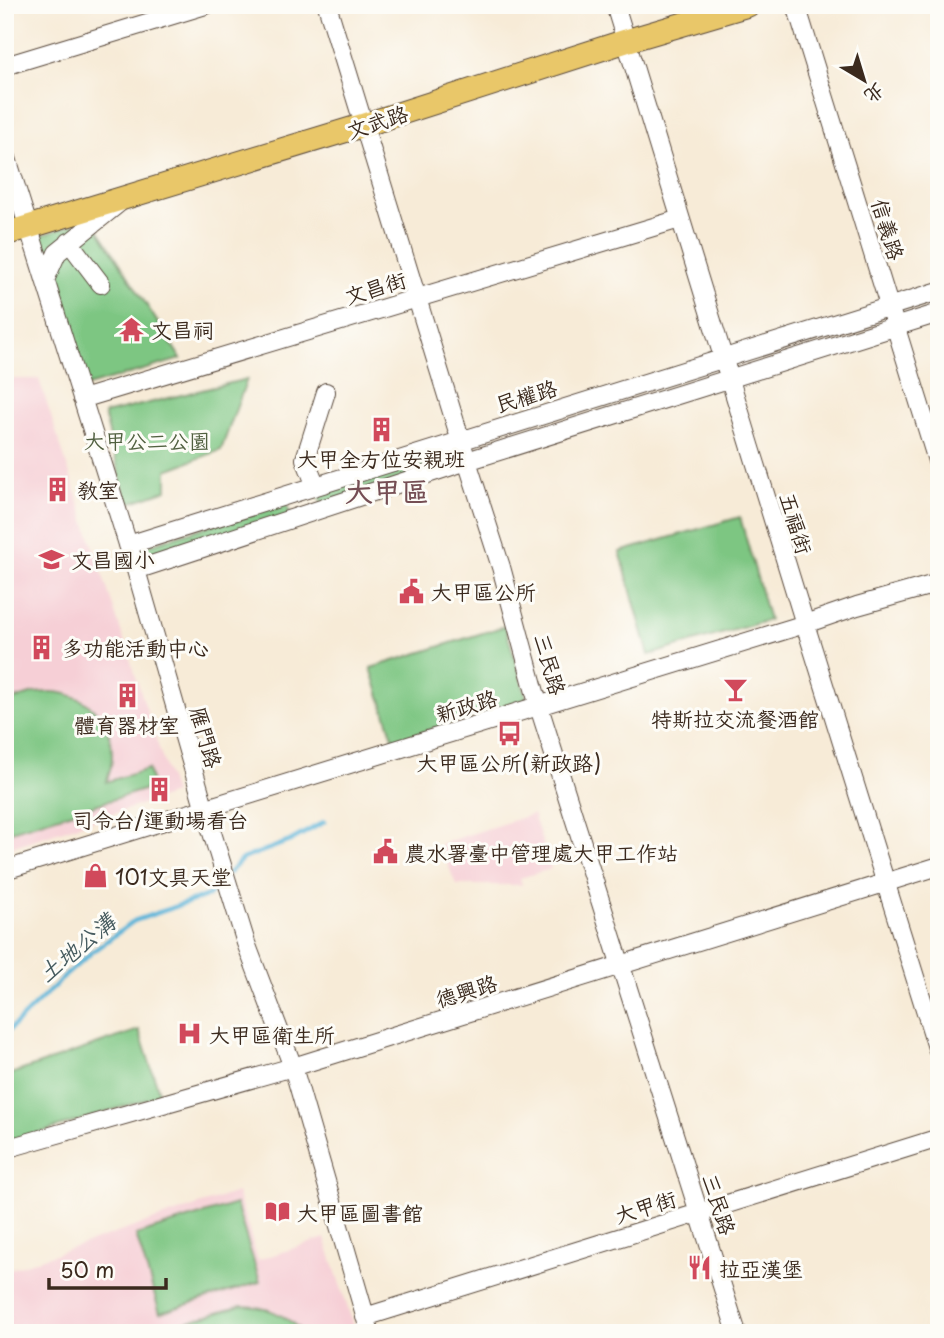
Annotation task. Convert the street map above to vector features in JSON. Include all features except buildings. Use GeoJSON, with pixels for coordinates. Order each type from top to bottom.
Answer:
{"type":"FeatureCollection","features":[{"type":"Feature","properties":{"kind":"main road","name":"文武路"},"geometry":{"type":"LineString","coordinates":[[5,234],[748,5]]}},
{"type":"Feature","properties":{"kind":"street"},"geometry":{"type":"LineString","coordinates":[[5,66],[206,5]]}},
{"type":"Feature","properties":{"kind":"street","name":"三民路"},"geometry":{"type":"LineString","coordinates":[[327,5],[501,567],[539,706],[737,1333]]}},
{"type":"Feature","properties":{"kind":"street","name":"五福街"},"geometry":{"type":"LineString","coordinates":[[615,5],[939,1054]]}},
{"type":"Feature","properties":{"kind":"street","name":"信義路"},"geometry":{"type":"LineString","coordinates":[[796,5],[939,467]]}},
{"type":"Feature","properties":{"kind":"street","name":"雁門路"},"geometry":{"type":"LineString","coordinates":[[5,152],[136,570],[246,943],[293,1067],[368,1325]]}},
{"type":"Feature","properties":{"kind":"street"},"geometry":{"type":"LineString","coordinates":[[45,280],[57,253],[127,197]]}},
{"type":"Feature","properties":{"kind":"street","name":"文昌街"},"geometry":{"type":"LineString","coordinates":[[82,398],[680,219]]}},
{"type":"Feature","properties":{"kind":"street"},"geometry":{"type":"LineString","coordinates":[[69,242],[101,284]]}},
{"type":"Feature","properties":{"kind":"street","name":"民權路"},"geometry":{"type":"LineString","coordinates":[[128,545],[939,291]]}},
{"type":"Feature","properties":{"kind":"street"},"geometry":{"type":"LineString","coordinates":[[136,570],[467,461],[939,313]]}},
{"type":"Feature","properties":{"kind":"street"},"geometry":{"type":"LineString","coordinates":[[307,514],[305,459],[326,392]]}},
{"type":"Feature","properties":{"kind":"street","name":"新政路"},"geometry":{"type":"LineString","coordinates":[[5,870],[857,606],[939,583]]}},
{"type":"Feature","properties":{"kind":"street","name":"德興路"},"geometry":{"type":"LineString","coordinates":[[5,1149],[293,1067],[939,866]]}},
{"type":"Feature","properties":{"kind":"street","name":"大甲街"},"geometry":{"type":"LineString","coordinates":[[368,1325],[699,1213],[939,1138]]}},
{"type":"Feature","properties":{"kind":"shaded area","name":"文昌國小"},"geometry":{"type":"Polygon","coordinates":[[[5,379],[39,379],[174,794],[5,849],[5,379]]]}},
{"type":"Feature","properties":{"kind":"shaded area"},"geometry":{"type":"Polygon","coordinates":[[[533,814],[551,869],[520,878],[522,885],[456,885],[440,844],[533,814]]]}},
{"type":"Feature","properties":{"kind":"shaded area"},"geometry":{"type":"Polygon","coordinates":[[[237,1192],[258,1260],[325,1238],[356,1333],[5,1333],[5,1271],[237,1192]]]}},
{"type":"Feature","properties":{"kind":"green space"},"geometry":{"type":"Polygon","coordinates":[[[91,218],[181,359],[81,388],[34,238],[91,218]]]}},
{"type":"Feature","properties":{"kind":"green space","name":"大甲公二公園"},"geometry":{"type":"Polygon","coordinates":[[[247,379],[221,450],[167,470],[167,490],[127,504],[104,414],[247,379]]]}},
{"type":"Feature","properties":{"kind":"green space"},"geometry":{"type":"Polygon","coordinates":[[[426,455],[431,470],[322,505],[317,490],[426,455]]]}},
{"type":"Feature","properties":{"kind":"green space"},"geometry":{"type":"Polygon","coordinates":[[[286,501],[291,516],[142,564],[137,549],[286,501]]]}},
{"type":"Feature","properties":{"kind":"green space"},"geometry":{"type":"Polygon","coordinates":[[[740,517],[769,620],[649,655],[620,552],[740,517]]]}},
{"type":"Feature","properties":{"kind":"green space"},"geometry":{"type":"Polygon","coordinates":[[[505,626],[527,699],[394,741],[371,668],[505,626]]]}},
{"type":"Feature","properties":{"kind":"green space"},"geometry":{"type":"Polygon","coordinates":[[[34,693],[66,694],[81,700],[103,721],[112,750],[106,782],[148,769],[153,787],[5,833],[5,702],[34,693]]]}},
{"type":"Feature","properties":{"kind":"green space"},"geometry":{"type":"Polygon","coordinates":[[[139,1030],[160,1095],[5,1144],[5,1076],[139,1030]]]}},
{"type":"Feature","properties":{"kind":"green space"},"geometry":{"type":"Polygon","coordinates":[[[236,1204],[260,1282],[160,1313],[136,1235],[236,1204]]]}},
{"type":"Feature","properties":{"kind":"green space"},"geometry":{"type":"Polygon","coordinates":[[[241,1306],[275,1312],[303,1333],[148,1333],[241,1306]]]}},
{"type":"Feature","properties":{"kind":"waterway","name":"土地公溝"},"geometry":{"type":"LineString","coordinates":[[229,873],[242,859],[290,841],[324,822]]}},
{"type":"Feature","properties":{"kind":"waterway","name":"土地公溝"},"geometry":{"type":"LineString","coordinates":[[5,1034],[92,952],[134,921],[209,895],[221,882]]}},
{"type":"Feature","properties":{"kind":"place","name":"文昌祠"},"geometry":{"type":"Point","coordinates":[131,329]}},
{"type":"Feature","properties":{"kind":"place","name":"大甲全方位安親班"},"geometry":{"type":"Point","coordinates":[381,429]}},
{"type":"Feature","properties":{"kind":"place","name":"教室"},"geometry":{"type":"Point","coordinates":[57,489]}},
{"type":"Feature","properties":{"kind":"place","name":"文昌國小"},"geometry":{"type":"Point","coordinates":[51,559]}},
{"type":"Feature","properties":{"kind":"place","name":"大甲區公所"},"geometry":{"type":"Point","coordinates":[411,591]}},
{"type":"Feature","properties":{"kind":"place","name":"多功能活動中心"},"geometry":{"type":"Point","coordinates":[42,647]}},
{"type":"Feature","properties":{"kind":"place","name":"特斯拉交流餐酒館"},"geometry":{"type":"Point","coordinates":[735,689]}},
{"type":"Feature","properties":{"kind":"place","name":"體育器材室"},"geometry":{"type":"Point","coordinates":[127,695]}},
{"type":"Feature","properties":{"kind":"place","name":"大甲區公所(新政路)"},"geometry":{"type":"Point","coordinates":[509,733]}},
{"type":"Feature","properties":{"kind":"place","name":"司令台/運動場看台"},"geometry":{"type":"Point","coordinates":[160,790]}},
{"type":"Feature","properties":{"kind":"place","name":"農水署臺中管理處大甲工作站"},"geometry":{"type":"Point","coordinates":[385,852]}},
{"type":"Feature","properties":{"kind":"place","name":"101文具天堂"},"geometry":{"type":"Point","coordinates":[95,876]}},
{"type":"Feature","properties":{"kind":"place","name":"大甲區衛生所"},"geometry":{"type":"Point","coordinates":[189,1034]}},
{"type":"Feature","properties":{"kind":"place","name":"大甲區圖書館"},"geometry":{"type":"Point","coordinates":[277,1212]}},
{"type":"Feature","properties":{"kind":"place","name":"拉亞漢堡"},"geometry":{"type":"Point","coordinates":[699,1268]}},
{"type":"Feature","properties":{"kind":"district","name":"大甲區"},"geometry":{"type":"Point","coordinates":[387,490]}}]}
